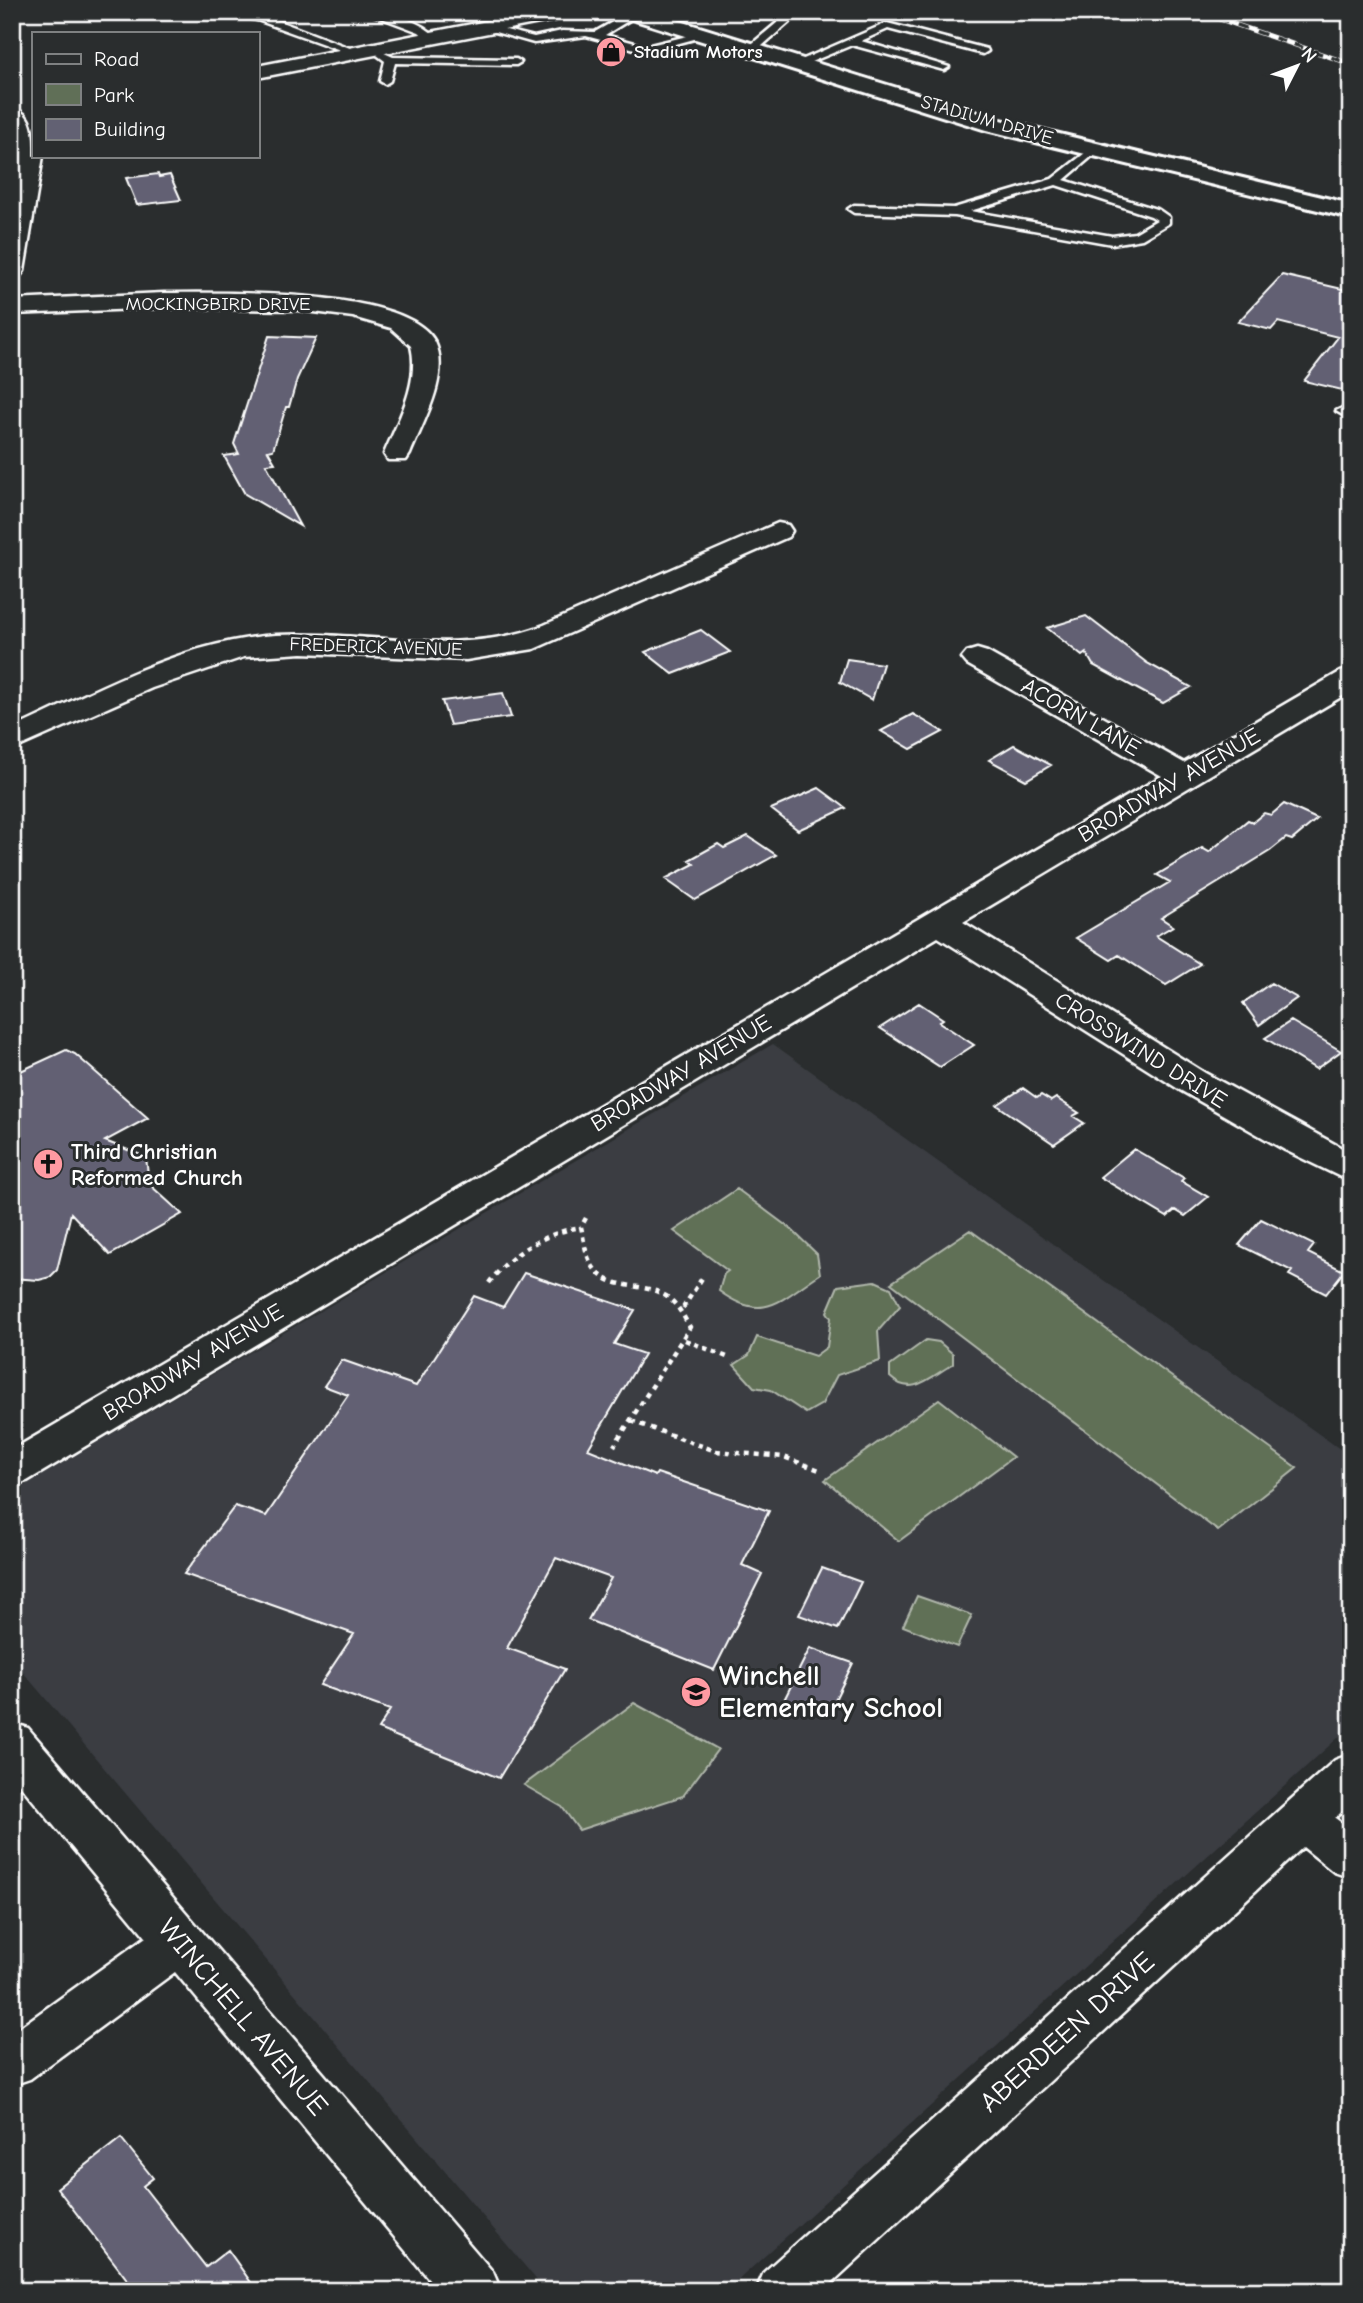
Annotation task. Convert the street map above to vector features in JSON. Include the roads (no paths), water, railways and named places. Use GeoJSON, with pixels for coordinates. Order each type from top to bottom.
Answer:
{"type":"FeatureCollection","features":[{"type":"Feature","properties":{"kind":"main road","name":"STADIUM DRIVE"},"geometry":{"type":"LineString","coordinates":[[639,15],[994,125],[1351,211]]}},
{"type":"Feature","properties":{"kind":"street"},"geometry":{"type":"LineString","coordinates":[[259,72],[486,28],[533,16],[565,12]]}},
{"type":"Feature","properties":{"kind":"street"},"geometry":{"type":"LineString","coordinates":[[18,116],[32,140]]}},
{"type":"Feature","properties":{"kind":"street"},"geometry":{"type":"LineString","coordinates":[[12,271],[33,158]]}},
{"type":"Feature","properties":{"kind":"street","name":"MOCKINGBIRD DRIVE"},"geometry":{"type":"LineString","coordinates":[[12,307],[272,300],[334,306],[390,317],[420,338],[426,355],[423,386],[397,454]]}},
{"type":"Feature","properties":{"kind":"street","name":"FREDERICK AVENUE"},"geometry":{"type":"LineString","coordinates":[[12,741],[173,669],[244,647],[319,643],[435,652],[493,649],[519,643],[560,628],[778,531]]}},
{"type":"Feature","properties":{"kind":"street","name":"ACORN LANE"},"geometry":{"type":"LineString","coordinates":[[977,659],[1184,776]]}},
{"type":"Feature","properties":{"kind":"street","name":"BROADWAY AVENUE"},"geometry":{"type":"LineString","coordinates":[[12,1470],[1351,678]]}},
{"type":"Feature","properties":{"kind":"street","name":"CROSSWIND DRIVE"},"geometry":{"type":"LineString","coordinates":[[937,921],[1179,1075],[1256,1121],[1351,1169]]}},
{"type":"Feature","properties":{"kind":"street","name":"WINCHELL AVENUE"},"geometry":{"type":"LineString","coordinates":[[12,1742],[474,2291]]}},
{"type":"Feature","properties":{"kind":"street","name":"ABERDEEN DRIVE"},"geometry":{"type":"LineString","coordinates":[[783,2291],[1351,1774]]}},
{"type":"Feature","properties":{"kind":"street"},"geometry":{"type":"LineString","coordinates":[[1301,1819],[1351,1857]]}},
{"type":"Feature","properties":{"kind":"street"},"geometry":{"type":"LineString","coordinates":[[12,2062],[179,1941]]}},
{"type":"Feature","properties":{"kind":"lane"},"geometry":{"type":"LineString","coordinates":[[223,12],[259,17],[391,60],[516,62]]}},
{"type":"Feature","properties":{"kind":"lane"},"geometry":{"type":"LineString","coordinates":[[371,12],[423,30],[432,38]]}},
{"type":"Feature","properties":{"kind":"lane"},"geometry":{"type":"LineString","coordinates":[[597,36],[639,15],[688,12]]}},
{"type":"Feature","properties":{"kind":"lane"},"geometry":{"type":"LineString","coordinates":[[751,50],[789,18],[788,12]]}},
{"type":"Feature","properties":{"kind":"lane"},"geometry":{"type":"LineString","coordinates":[[533,16],[565,33]]}},
{"type":"Feature","properties":{"kind":"lane"},"geometry":{"type":"LineString","coordinates":[[797,64],[881,27],[894,27],[983,51]]}},
{"type":"Feature","properties":{"kind":"lane"},"geometry":{"type":"LineString","coordinates":[[486,28],[534,40],[565,33],[597,36],[646,49],[704,35]]}},
{"type":"Feature","properties":{"kind":"lane"},"geometry":{"type":"LineString","coordinates":[[851,40],[944,67]]}},
{"type":"Feature","properties":{"kind":"lane"},"geometry":{"type":"LineString","coordinates":[[385,80],[391,60]]}},
{"type":"Feature","properties":{"kind":"lane"},"geometry":{"type":"LineString","coordinates":[[955,212],[1056,181],[1094,149]]}},
{"type":"Feature","properties":{"kind":"lane"},"geometry":{"type":"LineString","coordinates":[[854,209],[955,212],[1112,240],[1146,233],[1165,220],[1155,213],[1056,181]]}},
{"type":"Feature","properties":{"kind":"railway"},"geometry":{"type":"LineString","coordinates":[[1199,12],[1351,64]]}},
{"type":"Feature","properties":{"kind":"place","name":"Stadium Motors"},"geometry":{"type":"Point","coordinates":[611,52]}},
{"type":"Feature","properties":{"kind":"place","name":"Third Christian Reformed Church"},"geometry":{"type":"Point","coordinates":[48,1164]}},
{"type":"Feature","properties":{"kind":"place","name":"Winchell Elementary School"},"geometry":{"type":"Point","coordinates":[696,1692]}}]}
